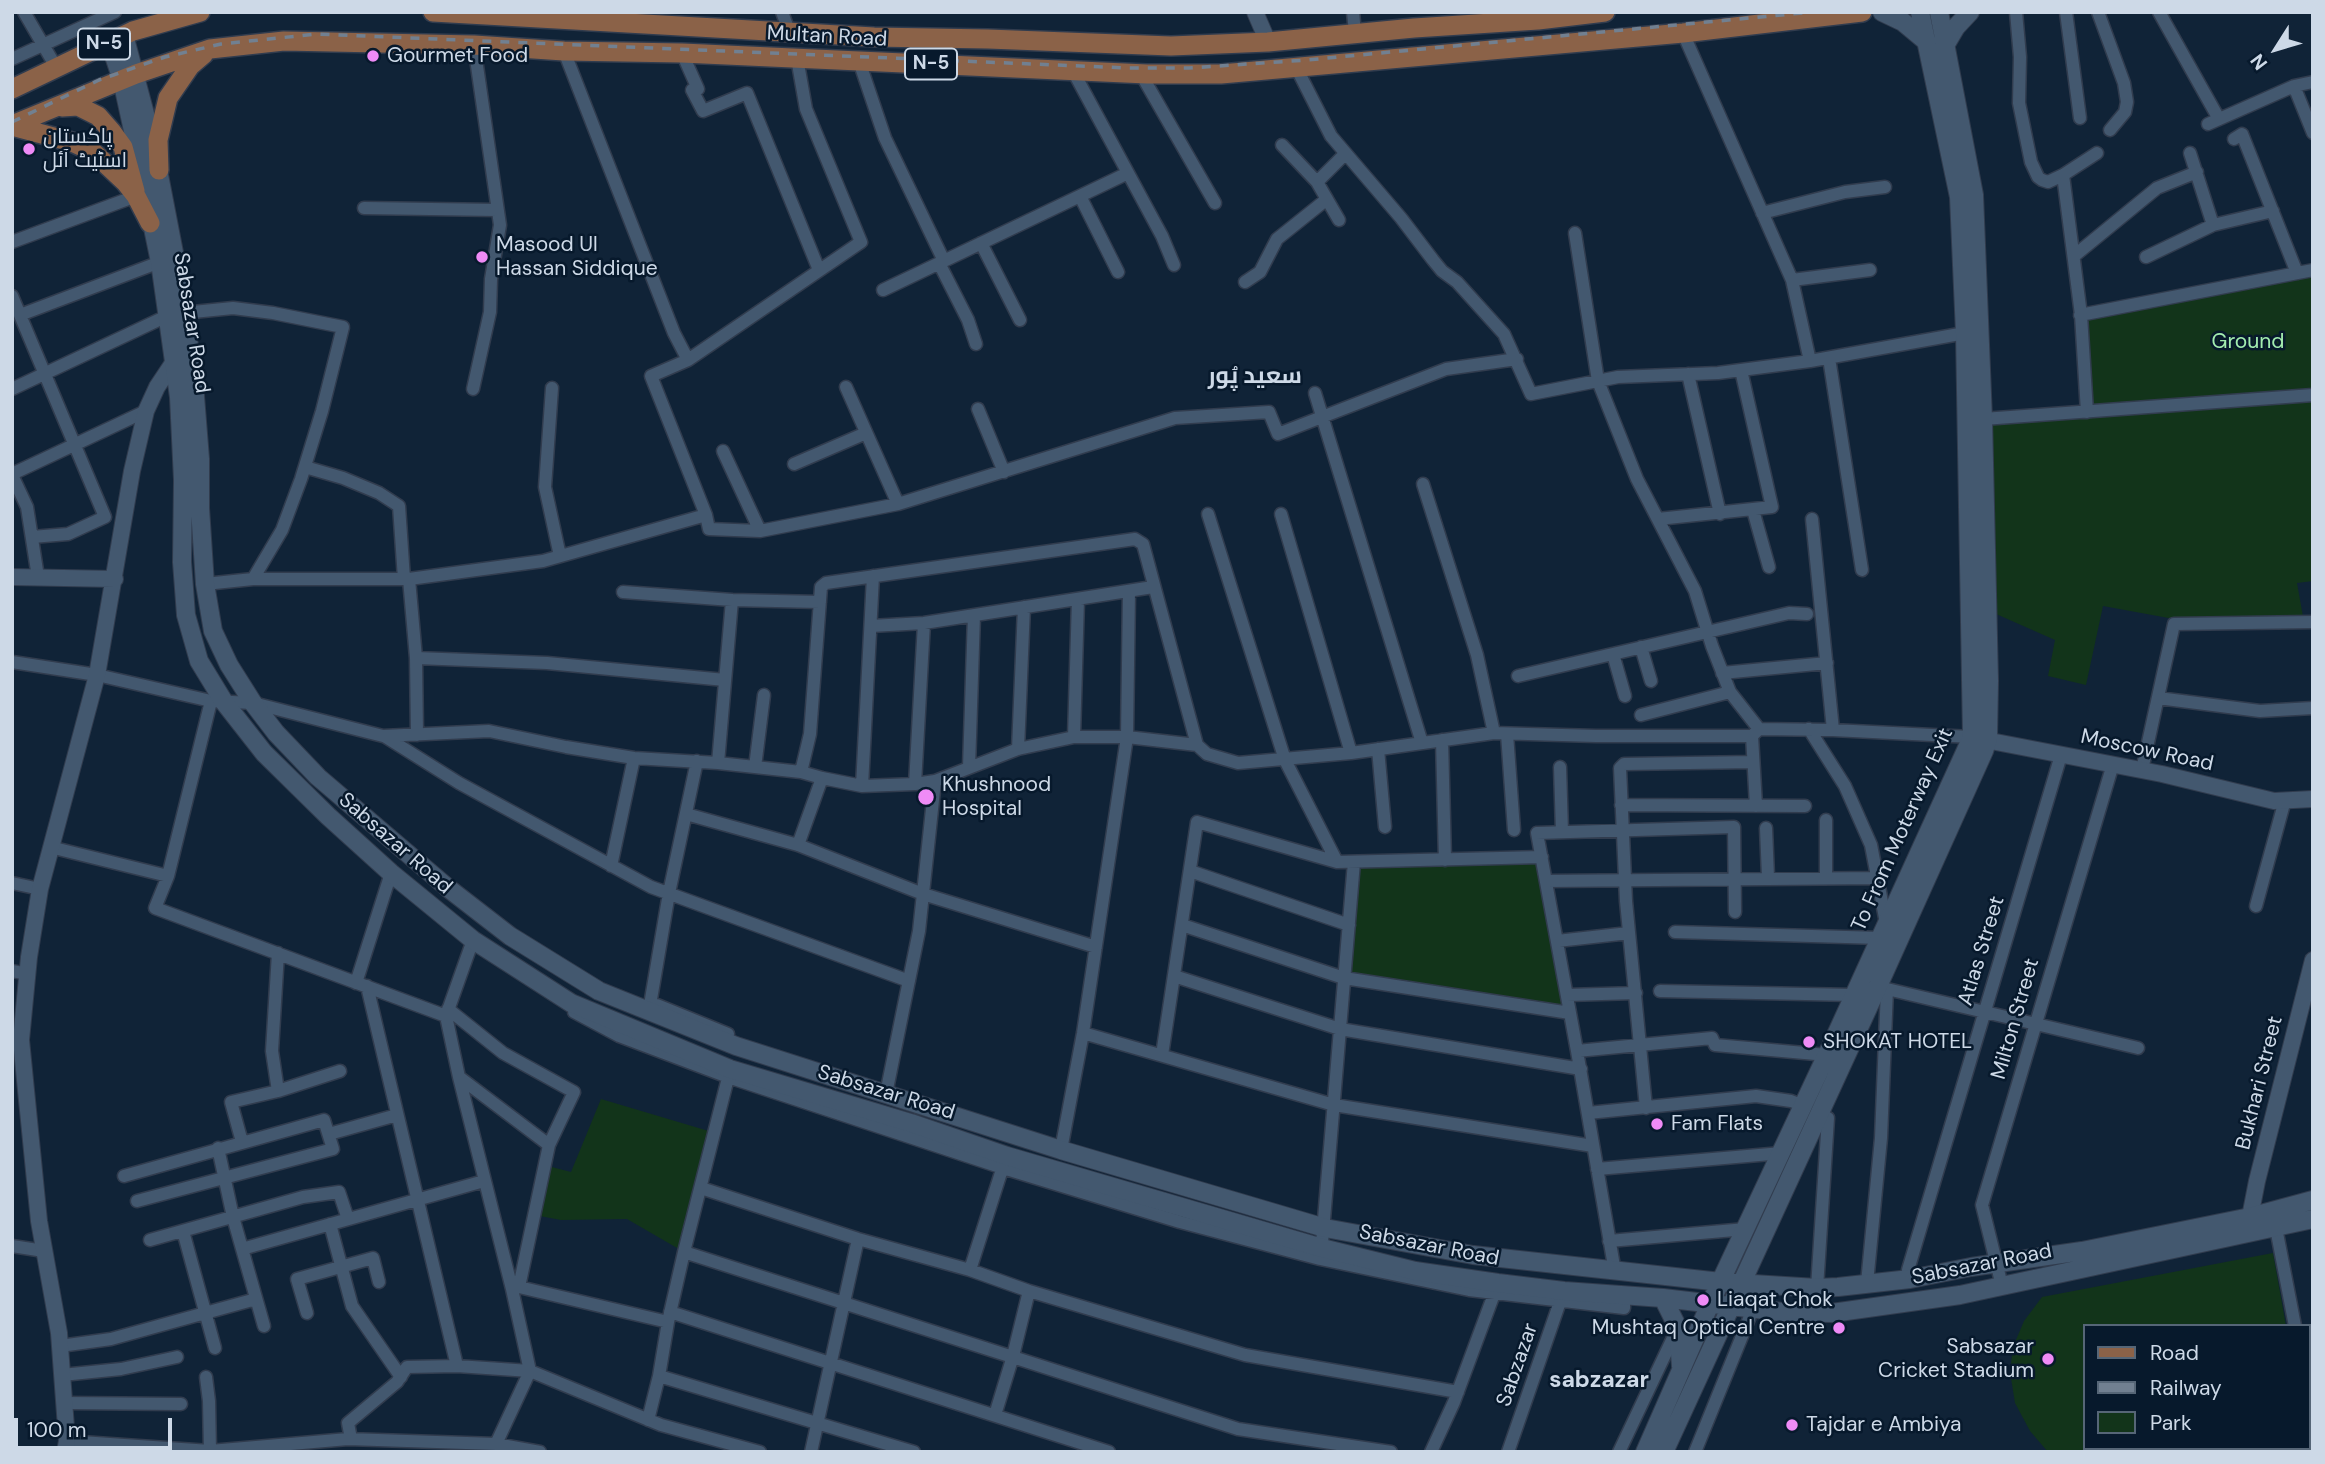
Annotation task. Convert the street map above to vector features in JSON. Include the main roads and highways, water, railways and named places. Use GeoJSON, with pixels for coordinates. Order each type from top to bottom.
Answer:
{"type":"FeatureCollection","features":[{"type":"Feature","properties":{"kind":"main road","name":"N-5"},"geometry":{"type":"LineString","coordinates":[[12,89],[117,38],[200,12]]}},
{"type":"Feature","properties":{"kind":"main road","name":"Multan Road"},"geometry":{"type":"LineString","coordinates":[[433,12],[585,17],[874,37],[1171,46],[1268,42],[1536,16],[1605,12]]}},
{"type":"Feature","properties":{"kind":"main road","name":"Multan Road"},"geometry":{"type":"LineString","coordinates":[[12,126],[129,77],[210,49],[284,41],[474,45],[1141,74],[1221,74],[1683,33],[1862,12]]}},
{"type":"Feature","properties":{"kind":"main road"},"geometry":{"type":"LineString","coordinates":[[1882,12],[1903,22],[1927,42]]}},
{"type":"Feature","properties":{"kind":"main road","name":"To From Moterway Exit"},"geometry":{"type":"LineString","coordinates":[[1645,1452],[1710,1304],[1782,1153],[1812,1110],[1883,987],[1984,751],[1980,738],[1959,197],[1920,12]]}},
{"type":"Feature","properties":{"kind":"main road","name":"To From Moterway Exit"},"geometry":{"type":"LineString","coordinates":[[1664,1452],[1741,1284],[1812,1110],[1827,1055],[1883,931],[1980,738],[1989,681],[1974,195],[1939,12]]}},
{"type":"Feature","properties":{"kind":"main road"},"geometry":{"type":"LineString","coordinates":[[1946,44],[1956,27],[1970,12]]}},
{"type":"Feature","properties":{"kind":"main road","name":"Sabsazar Road"},"geometry":{"type":"LineString","coordinates":[[117,38],[159,170],[175,314],[200,459],[205,584],[213,631],[229,665],[276,733],[318,777],[448,888],[510,936],[599,990],[650,1007],[736,1046],[887,1090],[916,1104],[1061,1150],[1325,1228],[1473,1255],[1615,1272],[1816,1288],[1910,1279],[2082,1251],[2250,1217],[2313,1200]]}},
{"type":"Feature","properties":{"kind":"main road"},"geometry":{"type":"LineString","coordinates":[[159,170],[158,140],[168,98],[190,66],[210,49]]}},
{"type":"Feature","properties":{"kind":"main road","name":"Sabsazar Road"},"geometry":{"type":"LineString","coordinates":[[129,77],[150,223],[175,314],[173,363],[187,394],[182,562],[186,615],[199,661],[218,702],[264,753],[390,876],[472,943],[571,1003],[729,1073],[911,1123],[1005,1162],[1321,1254],[1415,1270],[1496,1288],[1562,1296],[1624,1294],[1782,1312],[1832,1313],[1959,1295],[2313,1219]]}},
{"type":"Feature","properties":{"kind":"main road"},"geometry":{"type":"LineString","coordinates":[[58,107],[78,106],[98,116],[112,132],[128,159],[135,195]]}},
{"type":"Feature","properties":{"kind":"main road"},"geometry":{"type":"LineString","coordinates":[[12,126],[72,142],[93,152],[135,195],[150,223]]}},
{"type":"Feature","properties":{"kind":"main road"},"geometry":{"type":"LineString","coordinates":[[911,1123],[916,1104]]}},
{"type":"Feature","properties":{"kind":"main road"},"geometry":{"type":"LineString","coordinates":[[1662,1298],[1680,1336],[1681,1373]]}},
{"type":"Feature","properties":{"kind":"railway"},"geometry":{"type":"LineString","coordinates":[[12,122],[99,80],[165,57],[221,44],[317,34],[1129,68],[1189,68],[1307,60],[1813,12]]}},
{"type":"Feature","properties":{"kind":"place","name":"Gourmet Food"},"geometry":{"type":"Point","coordinates":[373,56]}},
{"type":"Feature","properties":{"kind":"place","name":"پاکستان اسٹیٹ آئل"},"geometry":{"type":"Point","coordinates":[29,149]}},
{"type":"Feature","properties":{"kind":"place","name":"Masood Ul Hassan Siddique"},"geometry":{"type":"Point","coordinates":[482,257]}},
{"type":"Feature","properties":{"kind":"place","name":"Khushnood Hospital"},"geometry":{"type":"Point","coordinates":[926,797]}},
{"type":"Feature","properties":{"kind":"place","name":"SHOKAT HOTEL"},"geometry":{"type":"Point","coordinates":[1809,1042]}},
{"type":"Feature","properties":{"kind":"place","name":"Fam Flats"},"geometry":{"type":"Point","coordinates":[1657,1124]}},
{"type":"Feature","properties":{"kind":"place","name":"Liaqat Chok"},"geometry":{"type":"Point","coordinates":[1703,1300]}},
{"type":"Feature","properties":{"kind":"place","name":"Mushtaq Optical Centre"},"geometry":{"type":"Point","coordinates":[1839,1328]}},
{"type":"Feature","properties":{"kind":"place","name":"Sabsazar Cricket Stadium"},"geometry":{"type":"Point","coordinates":[2048,1359]}},
{"type":"Feature","properties":{"kind":"place","name":"Tajdar e Ambiya"},"geometry":{"type":"Point","coordinates":[1792,1425]}},
{"type":"Feature","properties":{"kind":"district","name":"سعید پُور"},"geometry":{"type":"Point","coordinates":[1255,377]}},
{"type":"Feature","properties":{"kind":"district","name":"sabzazar"},"geometry":{"type":"Point","coordinates":[1599,1381]}},
{"type":"Feature","properties":{"kind":"park label","name":"Ground"},"geometry":{"type":"Point","coordinates":[2248,342]}}]}
